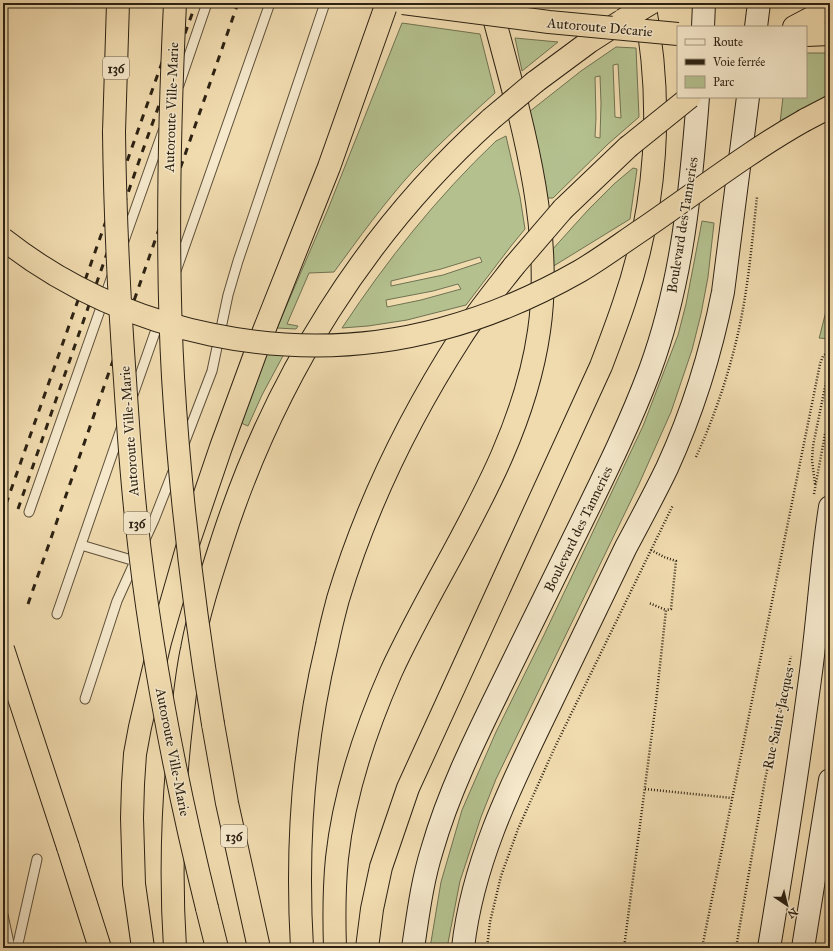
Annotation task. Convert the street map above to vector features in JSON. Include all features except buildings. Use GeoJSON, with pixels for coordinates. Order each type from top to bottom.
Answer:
{"type":"FeatureCollection","features":[{"type":"Feature","properties":{"kind":"highway","name":"Autoroute Ville-Marie"},"geometry":{"type":"LineString","coordinates":[[118,3],[114,132],[116,246],[130,454],[136,519],[161,693],[190,838],[217,948]]}},
{"type":"Feature","properties":{"kind":"highway","name":"Autoroute Ville-Marie"},"geometry":{"type":"LineString","coordinates":[[175,3],[169,182],[170,304],[173,378],[190,566],[197,624],[227,803],[259,948]]}},
{"type":"Feature","properties":{"kind":"highway"},"geometry":{"type":"LineString","coordinates":[[143,948],[134,884],[132,818],[133,784],[135,754],[140,726],[160,642],[189,541],[221,447],[261,338],[329,167],[387,3]]}},
{"type":"Feature","properties":{"kind":"highway","name":"Autoroute Décarie"},"geometry":{"type":"LineString","coordinates":[[403,3],[549,22],[677,34]]}},
{"type":"Feature","properties":{"kind":"highway"},"geometry":{"type":"LineString","coordinates":[[335,948],[334,919],[337,859],[349,795],[366,736],[391,673],[476,511],[511,437],[530,378],[540,330],[543,273],[541,239],[535,193],[519,116],[490,3]]}},
{"type":"Feature","properties":{"kind":"highway"},"geometry":{"type":"LineString","coordinates":[[367,948],[372,909],[381,867],[408,788],[445,704],[595,379],[617,324],[632,278],[647,213],[655,133],[654,76],[644,3]]}},
{"type":"Feature","properties":{"kind":"highway"},"geometry":{"type":"LineString","coordinates":[[175,948],[173,884],[174,812],[186,685],[191,652],[199,616],[221,543],[244,479],[282,393],[322,320],[340,293],[399,214],[441,167],[491,119],[535,82],[589,42],[651,3]]}},
{"type":"Feature","properties":{"kind":"highway"},"geometry":{"type":"LineString","coordinates":[[804,26],[830,8]]}},
{"type":"Feature","properties":{"kind":"highway"},"geometry":{"type":"LineString","coordinates":[[807,28],[830,34]]}},
{"type":"Feature","properties":{"kind":"highway"},"geometry":{"type":"LineString","coordinates":[[302,948],[300,855],[303,788],[316,695],[338,600],[370,509],[385,474],[416,414],[462,336],[514,266],[563,209],[628,147],[689,98]]}},
{"type":"Feature","properties":{"kind":"highway"},"geometry":{"type":"LineString","coordinates":[[3,239],[24,254],[79,288],[133,312],[193,331],[275,344],[344,343],[394,339],[440,329],[485,315],[529,297],[564,280],[622,244],[747,155],[805,120],[830,107]]}},
{"type":"Feature","properties":{"kind":"highway"},"geometry":{"type":"LineString","coordinates":[[3,649],[100,948]]}},
{"type":"Feature","properties":{"kind":"main road"},"geometry":{"type":"LineString","coordinates":[[702,26],[704,3]]}},
{"type":"Feature","properties":{"kind":"main road"},"geometry":{"type":"LineString","coordinates":[[756,26],[759,3]]}},
{"type":"Feature","properties":{"kind":"main road","name":"Boulevard des Tanneries"},"geometry":{"type":"LineString","coordinates":[[413,948],[424,881],[432,850],[447,804],[474,741],[620,442],[650,369],[671,299],[678,264],[692,173],[698,98]]}},
{"type":"Feature","properties":{"kind":"main road"},"geometry":{"type":"LineString","coordinates":[[463,948],[471,901],[484,854],[505,799],[573,656],[667,468],[681,436],[701,381],[718,319],[723,292],[748,98]]}},
{"type":"Feature","properties":{"kind":"main road","name":"Rue Saint-Jacques"},"geometry":{"type":"LineString","coordinates":[[769,948],[793,801],[810,677],[825,540],[822,501]]}},
{"type":"Feature","properties":{"kind":"main road"},"geometry":{"type":"LineString","coordinates":[[803,948],[830,780]]}},
{"type":"Feature","properties":{"kind":"lane"},"geometry":{"type":"LineString","coordinates":[[29,512],[207,3]]}},
{"type":"Feature","properties":{"kind":"lane"},"geometry":{"type":"LineString","coordinates":[[57,614],[270,3]]}},
{"type":"Feature","properties":{"kind":"lane"},"geometry":{"type":"LineString","coordinates":[[85,699],[117,602],[154,520],[212,371],[228,295],[236,268],[325,3]]}},
{"type":"Feature","properties":{"kind":"lane"},"geometry":{"type":"LineString","coordinates":[[81,546],[135,562]]}},
{"type":"Feature","properties":{"kind":"lane"},"geometry":{"type":"LineString","coordinates":[[17,948],[37,859]]}},
{"type":"Feature","properties":{"kind":"lane"},"geometry":{"type":"LineString","coordinates":[[3,915],[10,948]]}},
{"type":"Feature","properties":{"kind":"path"},"geometry":{"type":"LineString","coordinates":[[702,948],[820,364],[823,356],[830,351]]}},
{"type":"Feature","properties":{"kind":"path"},"geometry":{"type":"LineString","coordinates":[[822,501],[815,487],[812,468],[813,446],[826,382],[830,373]]}},
{"type":"Feature","properties":{"kind":"path"},"geometry":{"type":"LineString","coordinates":[[815,487],[825,434],[830,429]]}},
{"type":"Feature","properties":{"kind":"path"},"geometry":{"type":"LineString","coordinates":[[649,603],[666,610],[671,608],[676,561],[651,550]]}},
{"type":"Feature","properties":{"kind":"path"},"geometry":{"type":"LineString","coordinates":[[624,948],[645,789],[666,610]]}},
{"type":"Feature","properties":{"kind":"path","name":"Rue Saint-Jacques"},"geometry":{"type":"LineString","coordinates":[[736,948],[758,820],[792,651]]}},
{"type":"Feature","properties":{"kind":"path"},"geometry":{"type":"LineString","coordinates":[[645,789],[732,798]]}},
{"type":"Feature","properties":{"kind":"green space"},"geometry":{"type":"Polygon","coordinates":[[[402,23],[480,34],[495,93],[453,131],[402,183],[334,272],[309,273],[287,324],[298,326],[296,329],[277,328],[328,209],[402,23]]]}},
{"type":"Feature","properties":{"kind":"green space"},"geometry":{"type":"Polygon","coordinates":[[[515,38],[558,42],[522,71],[515,38]]]}},
{"type":"Feature","properties":{"kind":"green space"},"geometry":{"type":"Polygon","coordinates":[[[616,47],[636,48],[639,117],[608,144],[553,198],[546,198],[529,112],[581,71],[616,47]],[[618,64],[613,65],[615,117],[621,118],[618,64]],[[600,76],[595,77],[595,137],[600,138],[601,103],[600,76]]]}},
{"type":"Feature","properties":{"kind":"green space"},"geometry":{"type":"Polygon","coordinates":[[[807,53],[830,53],[830,96],[780,123],[783,98],[807,98],[807,53]]]}},
{"type":"Feature","properties":{"kind":"green space"},"geometry":{"type":"Polygon","coordinates":[[[506,136],[520,197],[525,229],[466,305],[407,320],[342,328],[377,278],[414,230],[453,184],[496,141],[506,136]],[[480,257],[441,269],[391,281],[391,286],[443,275],[482,262],[480,257]],[[458,284],[433,291],[386,300],[387,307],[421,300],[461,289],[458,284]]]}},
{"type":"Feature","properties":{"kind":"green space"},"geometry":{"type":"Polygon","coordinates":[[[633,168],[637,169],[630,219],[552,267],[551,251],[589,209],[614,184],[633,168]]]}},
{"type":"Feature","properties":{"kind":"green space"},"geometry":{"type":"Polygon","coordinates":[[[702,221],[714,223],[708,277],[692,350],[671,412],[639,484],[496,779],[481,817],[460,881],[447,948],[430,948],[441,882],[462,810],[496,732],[544,635],[643,426],[678,335],[686,304],[702,221]]]}},
{"type":"Feature","properties":{"kind":"green space"},"geometry":{"type":"Polygon","coordinates":[[[830,295],[830,339],[819,338],[820,335],[830,295]]]}},
{"type":"Feature","properties":{"kind":"green space"},"geometry":{"type":"Polygon","coordinates":[[[266,353],[284,354],[262,395],[248,426],[241,423],[266,353]]]}},
{"type":"Feature","properties":{"kind":"railway"},"geometry":{"type":"LineString","coordinates":[[6,504],[183,3]]}},
{"type":"Feature","properties":{"kind":"railway"},"geometry":{"type":"LineString","coordinates":[[18,509],[145,144],[196,3]]}},
{"type":"Feature","properties":{"kind":"railway"},"geometry":{"type":"LineString","coordinates":[[28,604],[238,3]]}}]}
